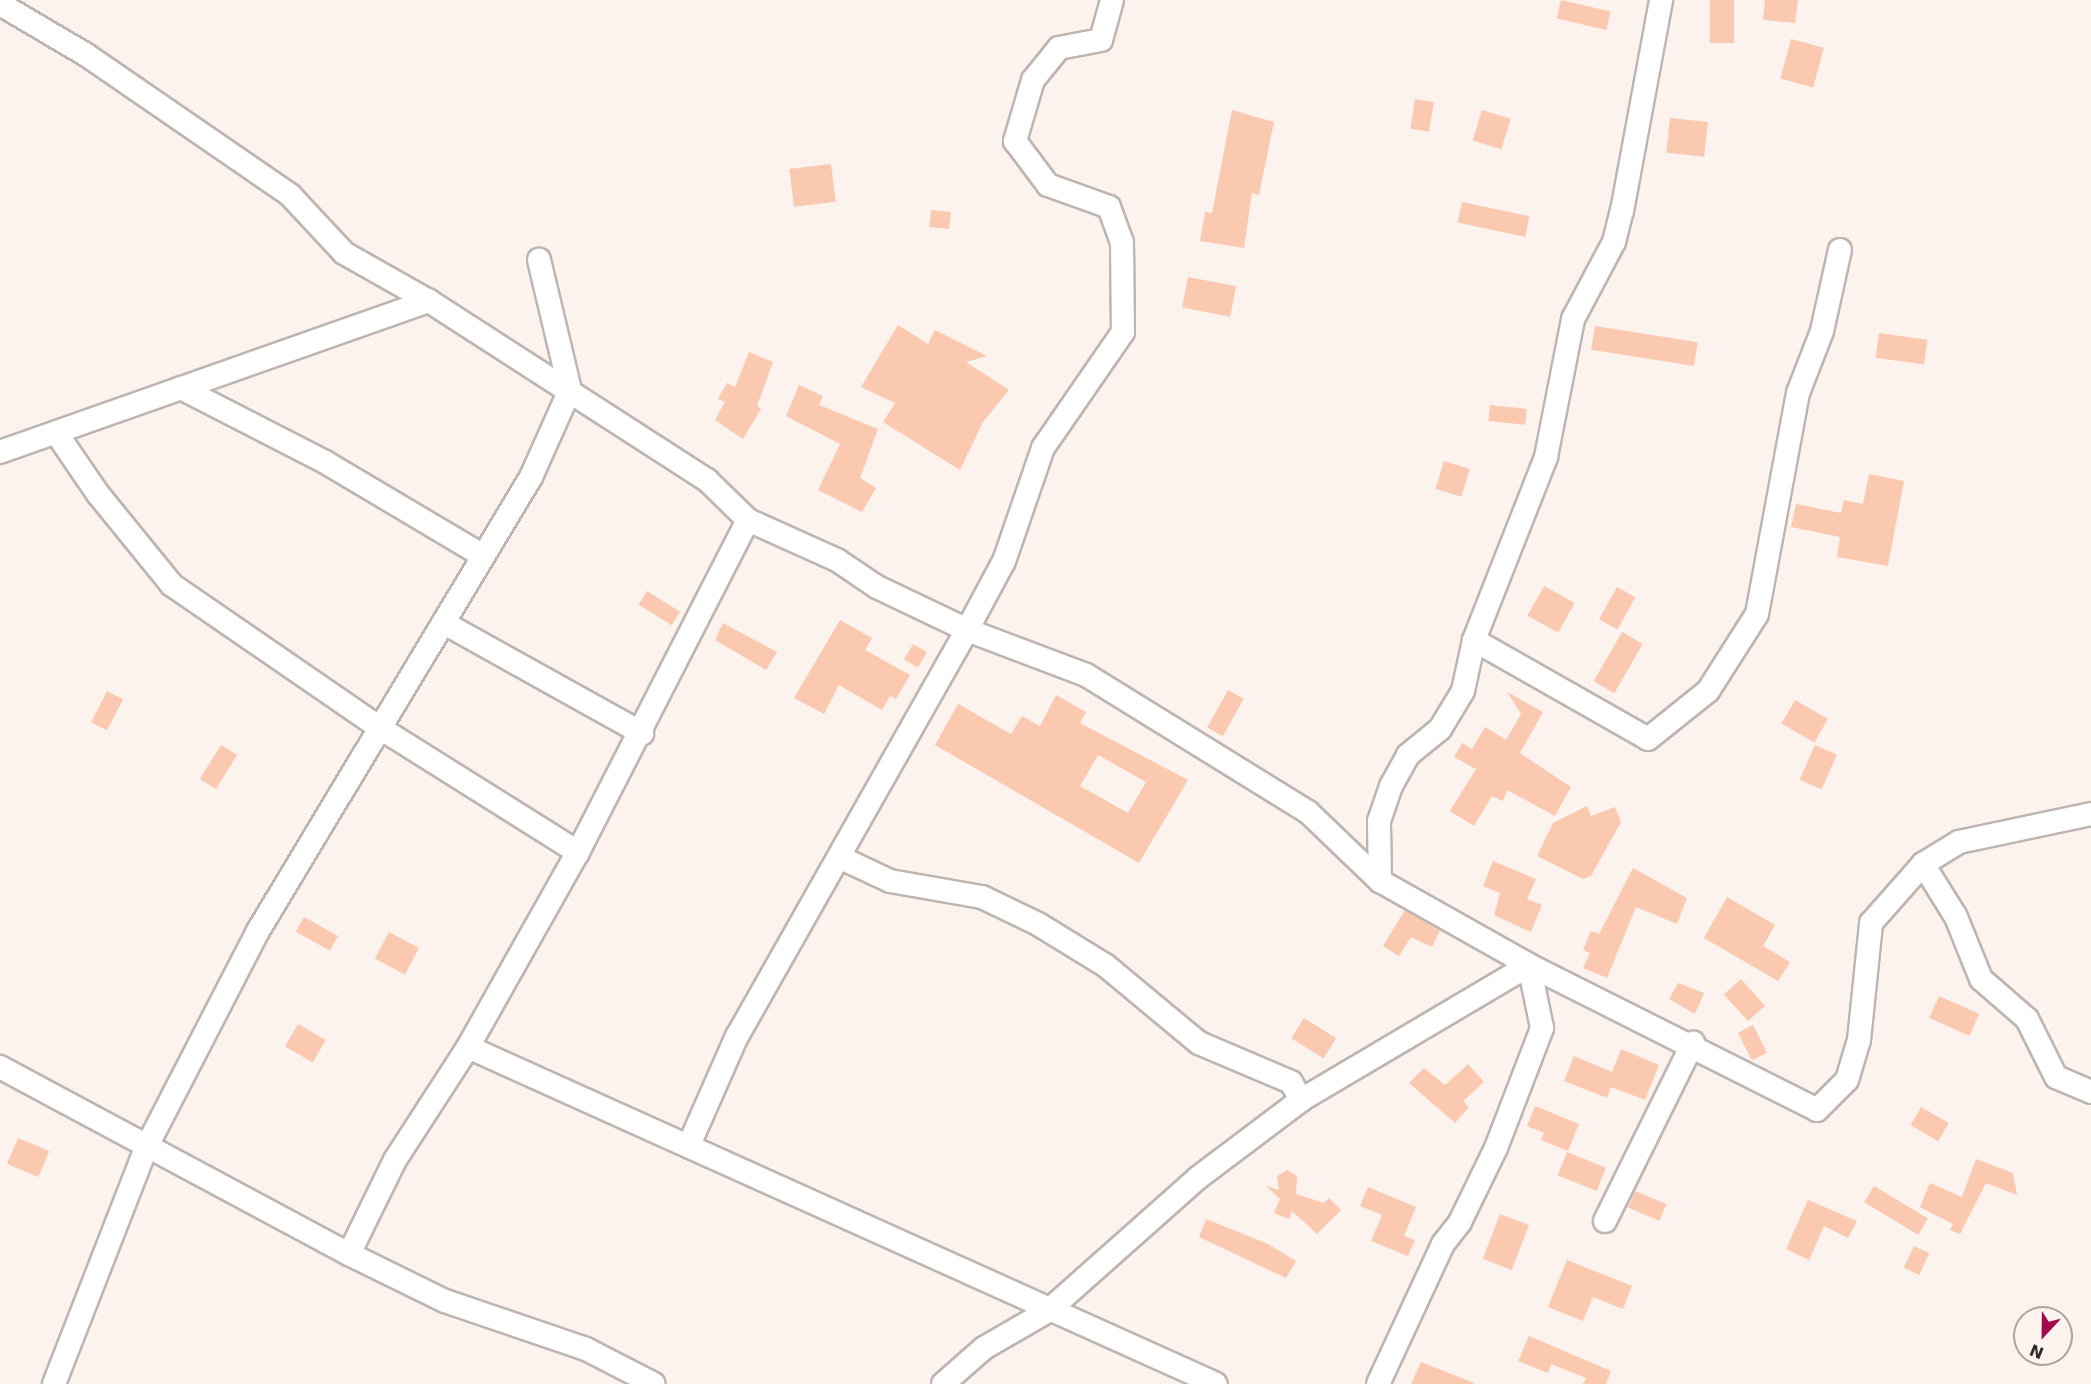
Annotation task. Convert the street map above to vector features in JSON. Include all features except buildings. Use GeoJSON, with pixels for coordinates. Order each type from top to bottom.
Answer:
{"type":"FeatureCollection","features":[{"type":"Feature","properties":{"kind":"street"},"geometry":{"type":"LineString","coordinates":[[689,1145],[737,1036],[841,858],[1004,561],[1043,448],[1123,332],[1122,242],[1109,207],[1048,185],[1015,141],[1033,81],[1059,48],[1101,40],[1112,0]]}},
{"type":"Feature","properties":{"kind":"street"},"geometry":{"type":"LineString","coordinates":[[1380,880],[1379,821],[1392,786],[1408,755],[1440,729],[1463,691],[1474,640],[1546,457],[1573,319],[1614,242],[1661,0]]}},
{"type":"Feature","properties":{"kind":"street"},"geometry":{"type":"LineString","coordinates":[[0,4],[85,54],[290,195],[344,253],[429,301],[570,390],[706,480],[748,520],[837,560],[877,587],[967,630],[1086,675],[1308,812],[1380,880],[1529,965],[1693,1043],[1817,1110],[1847,1080],[1860,1040],[1871,923],[1923,864],[1959,842],[2091,814]]}},
{"type":"Feature","properties":{"kind":"street"},"geometry":{"type":"LineString","coordinates":[[1474,640],[1648,739],[1708,691],[1757,614],[1798,393],[1822,331],[1840,250]]}},
{"type":"Feature","properties":{"kind":"street"},"geometry":{"type":"LineString","coordinates":[[54,1384],[147,1146],[258,931],[531,477],[570,390],[539,260]]}},
{"type":"Feature","properties":{"kind":"street"},"geometry":{"type":"LineString","coordinates":[[0,452],[57,434],[429,301]]}},
{"type":"Feature","properties":{"kind":"street"},"geometry":{"type":"LineString","coordinates":[[182,388],[325,462],[483,556]]}},
{"type":"Feature","properties":{"kind":"street"},"geometry":{"type":"LineString","coordinates":[[57,434],[172,585],[380,728],[578,852]]}},
{"type":"Feature","properties":{"kind":"street"},"geometry":{"type":"LineString","coordinates":[[349,1254],[395,1160],[468,1047],[578,852],[642,733],[748,520]]}},
{"type":"Feature","properties":{"kind":"street"},"geometry":{"type":"LineString","coordinates":[[444,624],[642,733]]}},
{"type":"Feature","properties":{"kind":"street"},"geometry":{"type":"LineString","coordinates":[[841,858],[890,881],[982,897],[1038,924],[1106,964],[1199,1043],[1292,1082],[1301,1100]]}},
{"type":"Feature","properties":{"kind":"street"},"geometry":{"type":"LineString","coordinates":[[1923,864],[1956,917],[1981,979],[2027,1019],[2056,1077],[2091,1092]]}},
{"type":"Feature","properties":{"kind":"street"},"geometry":{"type":"LineString","coordinates":[[943,1384],[984,1348],[1048,1311],[1199,1177],[1301,1100],[1529,965]]}},
{"type":"Feature","properties":{"kind":"street"},"geometry":{"type":"LineString","coordinates":[[1378,1384],[1443,1244],[1460,1222],[1496,1148],[1542,1028],[1529,965]]}},
{"type":"Feature","properties":{"kind":"street"},"geometry":{"type":"LineString","coordinates":[[1605,1221],[1693,1043]]}},
{"type":"Feature","properties":{"kind":"street"},"geometry":{"type":"LineString","coordinates":[[468,1047],[689,1145],[1048,1311],[1216,1384]]}},
{"type":"Feature","properties":{"kind":"street"},"geometry":{"type":"LineString","coordinates":[[0,1067],[349,1254],[445,1300],[586,1349],[654,1384]]}}]}
